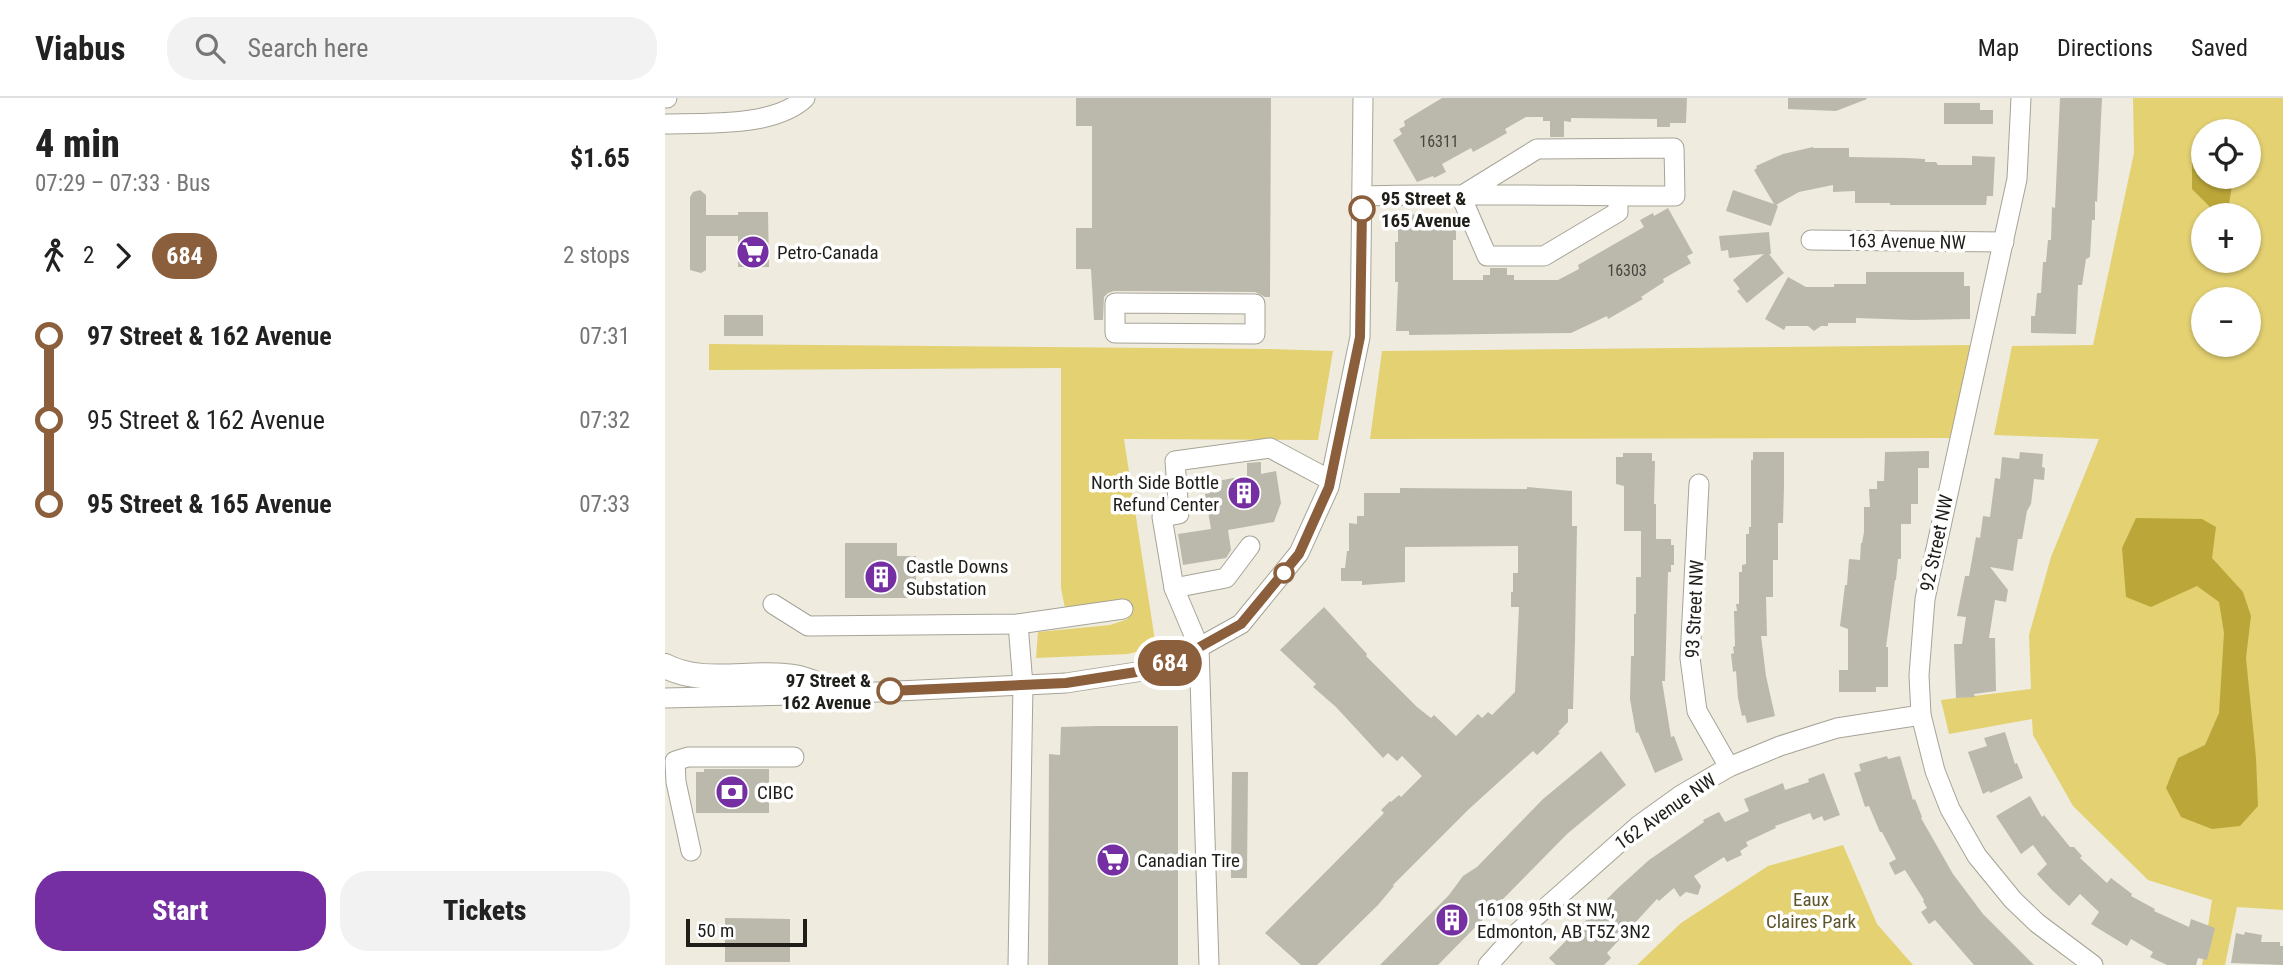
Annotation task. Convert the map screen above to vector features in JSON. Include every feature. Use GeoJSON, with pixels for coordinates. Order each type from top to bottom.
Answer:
{"type":"FeatureCollection","features":[{"type":"Feature","properties":{"kind":"main road"},"geometry":{"type":"LineString","coordinates":[[665,666],[703,677],[783,676],[806,679],[836,694]]}},
{"type":"Feature","properties":{"kind":"street"},"geometry":{"type":"LineString","coordinates":[[665,124],[759,118],[795,108],[805,98]]}},
{"type":"Feature","properties":{"kind":"street"},"geometry":{"type":"LineString","coordinates":[[665,698],[836,694],[1066,683],[1162,668],[1241,624],[1299,554],[1330,480],[1360,337],[1363,98]]}},
{"type":"Feature","properties":{"kind":"street","name":"92 Street NW"},"geometry":{"type":"LineString","coordinates":[[2021,98],[2017,179],[1928,579],[1921,637],[1921,715],[1935,771],[1945,796],[1977,856],[2013,900],[2037,923],[2093,965]]}},
{"type":"Feature","properties":{"kind":"street"},"geometry":{"type":"LineString","coordinates":[[1362,196],[1461,196],[1675,196],[1674,149],[1537,149],[1461,196]]}},
{"type":"Feature","properties":{"kind":"street"},"geometry":{"type":"LineString","coordinates":[[1461,196],[1487,256],[1544,256],[1618,212],[1618,196]]}},
{"type":"Feature","properties":{"kind":"street","name":"163 Avenue NW"},"geometry":{"type":"LineString","coordinates":[[1811,240],[2004,242]]}},
{"type":"Feature","properties":{"kind":"street"},"geometry":{"type":"LineString","coordinates":[[1115,303],[1255,304],[1255,334],[1115,333],[1115,303]]}},
{"type":"Feature","properties":{"kind":"street"},"geometry":{"type":"LineString","coordinates":[[1209,965],[1199,647],[1174,588],[1162,517],[1179,514],[1175,461],[1270,449],[1330,480]]}},
{"type":"Feature","properties":{"kind":"street","name":"93 Street NW"},"geometry":{"type":"LineString","coordinates":[[1699,484],[1690,658],[1697,711],[1728,767]]}},
{"type":"Feature","properties":{"kind":"street"},"geometry":{"type":"LineString","coordinates":[[1174,588],[1226,578],[1250,546]]}},
{"type":"Feature","properties":{"kind":"street"},"geometry":{"type":"LineString","coordinates":[[773,604],[808,626],[1018,624],[1123,610]]}},
{"type":"Feature","properties":{"kind":"street"},"geometry":{"type":"LineString","coordinates":[[1018,624],[1023,685],[1018,965]]}},
{"type":"Feature","properties":{"kind":"street","name":"162 Avenue NW"},"geometry":{"type":"LineString","coordinates":[[1489,965],[1516,934],[1638,826],[1681,795],[1728,767],[1780,746],[1837,728],[1921,715]]}},
{"type":"Feature","properties":{"kind":"street"},"geometry":{"type":"LineString","coordinates":[[691,851],[676,782],[675,761],[688,757],[794,757]]}},
{"type":"Feature","properties":{"kind":"green space"},"geometry":{"type":"Polygon","coordinates":[[[2133,98],[2283,98],[2283,910],[2237,907],[2225,965],[2202,965],[2212,900],[2148,880],[2073,806],[2033,735],[2032,719],[1949,734],[1941,700],[2031,689],[2029,635],[2051,557],[2099,439],[1994,435],[2012,346],[2093,345],[2134,153],[2133,98]]]}},
{"type":"Feature","properties":{"kind":"green space"},"geometry":{"type":"Polygon","coordinates":[[[709,344],[1333,351],[1318,440],[1124,439],[1156,647],[1128,654],[1036,658],[1038,632],[1110,625],[1128,619],[1120,600],[1065,608],[1061,588],[1061,368],[709,370],[709,344]]]}},
{"type":"Feature","properties":{"kind":"green space"},"geometry":{"type":"Polygon","coordinates":[[[1971,345],[1950,438],[1370,439],[1382,351],[1971,345]]]}},
{"type":"Feature","properties":{"kind":"green space","name":"Eaux Claires Park"},"geometry":{"type":"Polygon","coordinates":[[[1843,845],[1877,924],[1913,965],[1637,965],[1681,923],[1768,866],[1843,845]]]}},
{"type":"Feature","properties":{"kind":"shaded area"},"geometry":{"type":"Polygon","coordinates":[[[2192,189],[2232,189],[2229,203],[2206,203],[2192,189]]]}},
{"type":"Feature","properties":{"kind":"shaded area"},"geometry":{"type":"Polygon","coordinates":[[[2136,518],[2202,519],[2216,527],[2212,558],[2243,592],[2251,616],[2246,658],[2258,806],[2240,826],[2212,829],[2181,817],[2166,788],[2178,758],[2205,745],[2219,713],[2224,633],[2219,602],[2197,586],[2151,607],[2126,597],[2122,548],[2136,518]]]}},
{"type":"Feature","properties":{"kind":"building"},"geometry":{"type":"Polygon","coordinates":[[[1076,98],[1271,98],[1270,297],[1255,292],[1114,291],[1104,297],[1103,320],[1094,320],[1091,269],[1076,269],[1076,228],[1092,228],[1092,126],[1076,126],[1076,98]]]}},
{"type":"Feature","properties":{"kind":"building"},"geometry":{"type":"Polygon","coordinates":[[[1442,98],[1687,98],[1686,123],[1670,123],[1670,127],[1657,127],[1657,119],[1571,118],[1571,122],[1564,121],[1564,137],[1550,137],[1550,121],[1543,121],[1543,117],[1526,117],[1505,129],[1507,133],[1484,146],[1473,152],[1471,148],[1442,164],[1446,172],[1417,182],[1393,140],[1402,134],[1399,129],[1405,126],[1404,121],[1442,98]]]}},
{"type":"Feature","properties":{"kind":"building"},"geometry":{"type":"Polygon","coordinates":[[[1788,98],[1867,99],[1836,111],[1788,109],[1788,98]]]}},
{"type":"Feature","properties":{"kind":"building"},"geometry":{"type":"Polygon","coordinates":[[[2060,98],[2102,98],[2095,220],[2092,220],[2090,257],[2086,259],[2082,285],[2078,285],[2076,334],[2031,333],[2031,316],[2035,316],[2037,293],[2041,293],[2043,262],[2046,262],[2048,240],[2051,240],[2052,207],[2055,208],[2060,98]]]}},
{"type":"Feature","properties":{"kind":"building"},"geometry":{"type":"Polygon","coordinates":[[[1944,103],[1980,103],[1980,110],[1993,110],[1993,124],[1944,124],[1944,103]]]}},
{"type":"Feature","properties":{"kind":"building"},"geometry":{"type":"Polygon","coordinates":[[[1813,147],[1849,148],[1849,157],[1925,159],[1925,162],[1936,162],[1938,165],[1972,165],[1972,156],[1995,157],[1993,196],[1987,196],[1986,205],[1855,203],[1855,191],[1833,192],[1833,185],[1799,192],[1776,205],[1778,206],[1771,226],[1726,211],[1733,190],[1774,204],[1754,170],[1756,166],[1783,154],[1813,147]]]}},
{"type":"Feature","properties":{"kind":"building"},"geometry":{"type":"Polygon","coordinates":[[[700,190],[706,195],[706,215],[768,212],[769,267],[738,267],[738,236],[706,236],[706,270],[701,273],[690,270],[690,197],[693,192],[700,190]]]}},
{"type":"Feature","properties":{"kind":"building"},"geometry":{"type":"Polygon","coordinates":[[[1668,208],[1693,253],[1687,256],[1691,263],[1663,279],[1664,282],[1641,297],[1643,299],[1608,319],[1607,316],[1571,333],[1409,335],[1409,331],[1396,331],[1398,282],[1395,282],[1395,242],[1398,242],[1398,214],[1456,216],[1453,280],[1483,280],[1483,275],[1490,275],[1490,268],[1507,268],[1507,275],[1514,275],[1514,280],[1558,280],[1579,269],[1578,265],[1644,227],[1640,220],[1668,208]]]}},
{"type":"Feature","properties":{"kind":"building"},"geometry":{"type":"Polygon","coordinates":[[[1769,232],[1769,254],[1784,273],[1747,303],[1737,291],[1740,289],[1733,280],[1764,254],[1729,258],[1728,250],[1721,251],[1719,236],[1769,232]]]}},
{"type":"Feature","properties":{"kind":"building"},"geometry":{"type":"Polygon","coordinates":[[[1866,272],[1964,272],[1964,286],[1970,286],[1970,319],[1856,318],[1856,323],[1828,323],[1828,326],[1821,326],[1814,331],[1808,326],[1786,326],[1784,330],[1765,319],[1788,277],[1806,287],[1834,287],[1834,284],[1866,284],[1866,272]]]}},
{"type":"Feature","properties":{"kind":"building"},"geometry":{"type":"Polygon","coordinates":[[[724,315],[763,315],[763,336],[724,336],[724,315]]]}},
{"type":"Feature","properties":{"kind":"building"},"geometry":{"type":"Polygon","coordinates":[[[1929,451],[1929,468],[1918,468],[1918,504],[1911,504],[1911,524],[1901,524],[1901,559],[1898,559],[1886,647],[1888,687],[1876,687],[1876,692],[1839,692],[1839,670],[1848,670],[1848,629],[1840,626],[1845,585],[1849,559],[1860,560],[1864,507],[1870,507],[1869,489],[1877,489],[1877,481],[1884,481],[1885,452],[1929,451]]]}},
{"type":"Feature","properties":{"kind":"building"},"geometry":{"type":"Polygon","coordinates":[[[1753,452],[1784,452],[1784,486],[1783,523],[1778,523],[1778,560],[1773,560],[1773,597],[1766,597],[1767,636],[1761,636],[1775,716],[1747,723],[1745,715],[1742,716],[1731,654],[1734,653],[1735,646],[1734,611],[1737,611],[1736,604],[1739,604],[1739,572],[1742,572],[1742,565],[1746,564],[1746,534],[1749,534],[1751,527],[1753,452]]]}},
{"type":"Feature","properties":{"kind":"building"},"geometry":{"type":"Polygon","coordinates":[[[2020,452],[2043,454],[2044,480],[2034,479],[2031,504],[2027,511],[2022,539],[2018,539],[2013,571],[1990,567],[2008,590],[2006,602],[1995,600],[1989,638],[1995,638],[1996,691],[1974,694],[1975,697],[1956,698],[1954,644],[1962,644],[1966,617],[1957,616],[1965,576],[1969,576],[1983,516],[1990,517],[1995,478],[2000,479],[2002,457],[2019,459],[2020,452]]]}},
{"type":"Feature","properties":{"kind":"building"},"geometry":{"type":"Polygon","coordinates":[[[1623,453],[1652,453],[1652,461],[1655,461],[1656,539],[1671,539],[1671,545],[1674,545],[1674,565],[1671,565],[1671,572],[1668,572],[1665,681],[1662,681],[1671,737],[1674,736],[1683,760],[1655,773],[1638,732],[1636,733],[1630,699],[1636,577],[1641,577],[1641,531],[1624,531],[1624,486],[1616,484],[1616,457],[1623,457],[1623,453]]]}},
{"type":"Feature","properties":{"kind":"building","name":"North Side Bottle Refund Center"},"geometry":{"type":"Polygon","coordinates":[[[1261,462],[1261,474],[1276,471],[1281,503],[1274,522],[1228,530],[1231,550],[1226,558],[1183,565],[1178,534],[1211,529],[1205,494],[1210,493],[1208,483],[1233,478],[1247,479],[1247,463],[1261,462]]]}},
{"type":"Feature","properties":{"kind":"building"},"geometry":{"type":"Polygon","coordinates":[[[1527,487],[1572,491],[1572,526],[1577,526],[1573,709],[1568,709],[1568,722],[1537,755],[1533,751],[1469,809],[1317,965],[1301,965],[1265,933],[1384,813],[1381,810],[1390,801],[1399,795],[1401,797],[1422,776],[1402,756],[1397,761],[1388,753],[1383,758],[1336,707],[1313,687],[1316,684],[1280,650],[1324,607],[1366,656],[1417,707],[1431,718],[1434,715],[1456,736],[1478,714],[1482,718],[1488,712],[1492,715],[1515,692],[1519,607],[1511,607],[1511,592],[1513,573],[1518,573],[1518,546],[1405,547],[1405,582],[1362,585],[1362,581],[1341,581],[1341,568],[1345,568],[1349,551],[1349,523],[1357,524],[1357,516],[1364,516],[1364,493],[1400,493],[1400,488],[1527,487]]]}},
{"type":"Feature","properties":{"kind":"building","name":"Castle Downs Substation"},"geometry":{"type":"Polygon","coordinates":[[[845,543],[897,543],[897,556],[916,556],[916,598],[845,598],[845,543]]]}},
{"type":"Feature","properties":{"kind":"building","name":"Canadian Tire"},"geometry":{"type":"Polygon","coordinates":[[[1178,726],[1178,965],[1048,965],[1049,754],[1060,755],[1061,727],[1178,726]]]}},
{"type":"Feature","properties":{"kind":"building"},"geometry":{"type":"Polygon","coordinates":[[[2005,732],[2015,764],[2017,763],[2023,778],[1983,794],[1968,752],[1987,746],[1984,738],[2005,732]]]}},
{"type":"Feature","properties":{"kind":"building"},"geometry":{"type":"Polygon","coordinates":[[[1601,751],[1626,785],[1567,834],[1438,965],[1380,965],[1449,895],[1463,876],[1477,867],[1543,799],[1601,751]]]}},
{"type":"Feature","properties":{"kind":"building"},"geometry":{"type":"Polygon","coordinates":[[[1887,756],[1888,759],[1900,756],[1921,818],[1953,874],[1983,914],[2034,965],[1974,965],[1935,920],[1929,924],[1921,912],[1927,908],[1924,900],[1905,870],[1895,875],[1889,863],[1896,859],[1869,806],[1865,807],[1854,773],[1861,771],[1859,764],[1887,756]]]}},
{"type":"Feature","properties":{"kind":"building","name":"CIBC"},"geometry":{"type":"Polygon","coordinates":[[[704,769],[769,769],[769,813],[696,813],[696,772],[704,772],[704,769]]]}},
{"type":"Feature","properties":{"kind":"building"},"geometry":{"type":"Polygon","coordinates":[[[1232,772],[1248,772],[1247,878],[1231,878],[1232,772]]]}},
{"type":"Feature","properties":{"kind":"building"},"geometry":{"type":"Polygon","coordinates":[[[1824,773],[1840,815],[1824,821],[1822,816],[1813,820],[1810,813],[1775,826],[1776,828],[1746,842],[1748,846],[1740,851],[1742,855],[1727,862],[1724,857],[1694,876],[1701,886],[1698,895],[1686,892],[1680,897],[1674,888],[1659,901],[1657,899],[1607,953],[1611,958],[1604,965],[1556,965],[1549,958],[1649,860],[1704,822],[1703,820],[1719,812],[1725,822],[1749,811],[1744,799],[1783,783],[1785,790],[1809,782],[1808,779],[1824,773]]]}},
{"type":"Feature","properties":{"kind":"building"},"geometry":{"type":"Polygon","coordinates":[[[2030,796],[2042,817],[2044,815],[2070,847],[2074,847],[2082,856],[2080,858],[2107,883],[2111,878],[2132,894],[2131,896],[2155,909],[2154,911],[2189,927],[2191,919],[2215,928],[2207,960],[2198,958],[2196,965],[2167,965],[2150,957],[2153,952],[2131,939],[2127,946],[2091,924],[2099,912],[2080,894],[2069,906],[2037,874],[2047,864],[2033,845],[2021,854],[1996,816],[2030,796]]]}},
{"type":"Feature","properties":{"kind":"building"},"geometry":{"type":"Polygon","coordinates":[[[725,918],[790,919],[790,962],[725,962],[725,918]]]}},
{"type":"Feature","properties":{"kind":"building"},"geometry":{"type":"Polygon","coordinates":[[[2245,932],[2262,935],[2261,942],[2280,942],[2280,946],[2283,946],[2283,965],[2231,963],[2236,933],[2244,935],[2245,932]]]}},
{"type":"Feature","properties":{"kind":"bus line","name":"684"},"geometry":{"type":"LineString","coordinates":[[890,691],[1066,683],[1162,668],[1241,624],[1299,554],[1329,487],[1360,337],[1362,209]]}},
{"type":"Feature","properties":{"kind":"place","name":"95 Street & 165 Avenue"},"geometry":{"type":"Point","coordinates":[1362,209]}},
{"type":"Feature","properties":{"kind":"place","name":"Petro-Canada"},"geometry":{"type":"Point","coordinates":[753,252]}},
{"type":"Feature","properties":{"kind":"place","name":"North Side Bottle Refund Center"},"geometry":{"type":"Point","coordinates":[1244,493]}},
{"type":"Feature","properties":{"kind":"place","name":"Castle Downs Substation"},"geometry":{"type":"Point","coordinates":[881,577]}},
{"type":"Feature","properties":{"kind":"place","name":"97 Street & 162 Avenue"},"geometry":{"type":"Point","coordinates":[890,691]}},
{"type":"Feature","properties":{"kind":"place","name":"CIBC"},"geometry":{"type":"Point","coordinates":[732,792]}},
{"type":"Feature","properties":{"kind":"place","name":"Canadian Tire"},"geometry":{"type":"Point","coordinates":[1113,860]}},
{"type":"Feature","properties":{"kind":"place","name":"16108 95th St NW, Edmonton, AB T5Z 3N2"},"geometry":{"type":"Point","coordinates":[1452,920]}}]}
